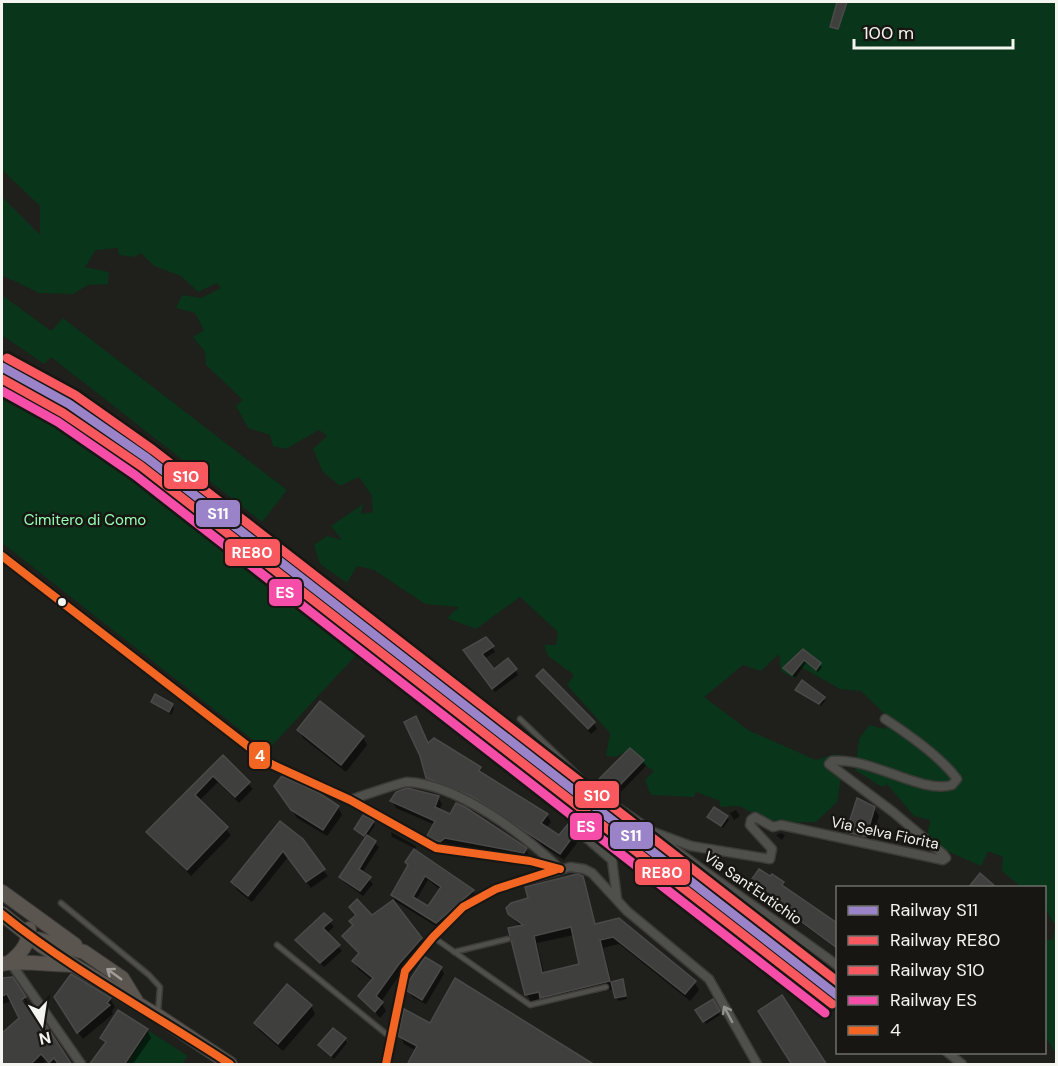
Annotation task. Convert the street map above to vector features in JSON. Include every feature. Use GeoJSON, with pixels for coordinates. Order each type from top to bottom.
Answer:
{"type":"FeatureCollection","features":[{"type":"Feature","properties":{"kind":"main road"},"geometry":{"type":"LineString","coordinates":[[2,892],[24,910],[122,978],[137,1002]]}},
{"type":"Feature","properties":{"kind":"main road"},"geometry":{"type":"LineString","coordinates":[[6,963],[21,953],[29,938],[29,923],[24,910]]}},
{"type":"Feature","properties":{"kind":"main road"},"geometry":{"type":"LineString","coordinates":[[2,914],[29,938],[137,1002],[230,1065]]}},
{"type":"Feature","properties":{"kind":"main road"},"geometry":{"type":"LineString","coordinates":[[29,938],[84,952]]}},
{"type":"Feature","properties":{"kind":"main road"},"geometry":{"type":"LineString","coordinates":[[6,963],[37,966],[72,965]]}},
{"type":"Feature","properties":{"kind":"street"},"geometry":{"type":"LineString","coordinates":[[2,556],[271,764],[350,800],[436,848],[530,861],[560,869]]}},
{"type":"Feature","properties":{"kind":"street","name":"Via Selva Fiorita"},"geometry":{"type":"LineString","coordinates":[[595,792],[653,832],[691,846],[770,859],[772,849],[750,825],[751,820],[755,818],[773,827],[781,825],[943,860],[946,858],[943,854],[893,812],[829,765],[832,761],[847,759],[872,765],[930,786],[952,785],[957,779],[950,769],[919,742],[885,719]]}},
{"type":"Feature","properties":{"kind":"street"},"geometry":{"type":"LineString","coordinates":[[350,800],[405,782],[442,790],[530,840],[560,869]]}},
{"type":"Feature","properties":{"kind":"street"},"geometry":{"type":"LineString","coordinates":[[582,809],[574,818],[574,827],[612,860],[617,899]]}},
{"type":"Feature","properties":{"kind":"street","name":"Via Sant'Eutichio"},"geometry":{"type":"LineString","coordinates":[[653,832],[727,890],[789,930],[836,965]]}},
{"type":"Feature","properties":{"kind":"street"},"geometry":{"type":"LineString","coordinates":[[386,1065],[405,971],[433,937],[463,907],[496,890],[560,869],[584,868],[603,884],[627,911],[709,979],[757,1065]]}},
{"type":"Feature","properties":{"kind":"street"},"geometry":{"type":"LineString","coordinates":[[6,963],[81,1065]]}},
{"type":"Feature","properties":{"kind":"street"},"geometry":{"type":"LineString","coordinates":[[948,1054],[962,1065]]}},
{"type":"Feature","properties":{"kind":"lane"},"geometry":{"type":"LineString","coordinates":[[520,719],[595,792]]}},
{"type":"Feature","properties":{"kind":"lane"},"geometry":{"type":"LineString","coordinates":[[61,903],[119,949],[154,981],[161,994],[158,1016]]}},
{"type":"Feature","properties":{"kind":"lane"},"geometry":{"type":"LineString","coordinates":[[433,937],[530,1005],[606,987]]}},
{"type":"Feature","properties":{"kind":"lane"},"geometry":{"type":"LineString","coordinates":[[453,952],[508,939]]}},
{"type":"Feature","properties":{"kind":"lane"},"geometry":{"type":"LineString","coordinates":[[277,945],[390,1037]]}},
{"type":"Feature","properties":{"kind":"green space"},"geometry":{"type":"Polygon","coordinates":[[[2,2],[1056,2],[1056,1054],[1046,1038],[1046,940],[1053,940],[1055,925],[1046,910],[1046,886],[1020,886],[1002,871],[1003,857],[988,851],[981,866],[947,851],[927,837],[930,820],[914,816],[887,784],[882,787],[855,770],[859,739],[869,725],[884,729],[892,721],[861,691],[840,689],[799,666],[793,678],[781,671],[779,654],[761,671],[743,665],[704,697],[748,730],[816,760],[835,754],[843,765],[837,802],[816,822],[773,823],[739,806],[720,807],[720,801],[696,792],[694,797],[651,795],[645,780],[654,771],[625,752],[616,757],[606,756],[610,733],[567,685],[574,675],[548,656],[544,645],[556,645],[558,632],[520,597],[476,629],[447,618],[459,607],[425,604],[374,570],[357,566],[347,583],[320,564],[314,545],[327,536],[342,540],[331,526],[363,504],[361,514],[373,512],[371,494],[359,477],[340,486],[323,472],[313,449],[327,436],[319,430],[286,449],[273,446],[270,435],[248,428],[236,406],[243,400],[206,365],[205,352],[193,337],[204,330],[195,313],[176,308],[182,295],[201,298],[221,288],[217,283],[198,292],[181,276],[154,266],[141,253],[135,257],[119,255],[118,248],[96,250],[85,267],[109,272],[108,284],[88,285],[73,294],[39,293],[2,275],[2,197],[40,235],[40,206],[2,170],[2,2]]]}},
{"type":"Feature","properties":{"kind":"green space"},"geometry":{"type":"Polygon","coordinates":[[[2,295],[51,331],[63,318],[287,490],[262,522],[51,357],[44,364],[2,335],[2,295]]]}},
{"type":"Feature","properties":{"kind":"green space","name":"Cimitero di Como"},"geometry":{"type":"Polygon","coordinates":[[[2,383],[71,420],[359,652],[267,751],[2,543],[2,383]]]}},
{"type":"Feature","properties":{"kind":"green space"},"geometry":{"type":"Polygon","coordinates":[[[149,1031],[188,1056],[182,1064],[127,1064],[149,1031]]]}},
{"type":"Feature","properties":{"kind":"building"},"geometry":{"type":"Polygon","coordinates":[[[837,2],[847,2],[838,29],[830,27],[837,2]]]}},
{"type":"Feature","properties":{"kind":"building"},"geometry":{"type":"Polygon","coordinates":[[[486,637],[494,646],[482,654],[494,669],[508,658],[517,669],[492,689],[463,650],[486,637]]]}},
{"type":"Feature","properties":{"kind":"building"},"geometry":{"type":"Polygon","coordinates":[[[803,649],[821,663],[816,670],[804,660],[792,675],[783,668],[803,649]]]}},
{"type":"Feature","properties":{"kind":"building"},"geometry":{"type":"Polygon","coordinates":[[[403,662],[419,675],[408,688],[393,676],[403,662]]]}},
{"type":"Feature","properties":{"kind":"building"},"geometry":{"type":"Polygon","coordinates":[[[543,669],[595,722],[588,729],[536,676],[543,669]]]}},
{"type":"Feature","properties":{"kind":"building"},"geometry":{"type":"Polygon","coordinates":[[[802,680],[825,697],[819,704],[795,690],[802,680]]]}},
{"type":"Feature","properties":{"kind":"building"},"geometry":{"type":"Polygon","coordinates":[[[155,694],[173,704],[169,712],[151,702],[155,694]]]}},
{"type":"Feature","properties":{"kind":"building"},"geometry":{"type":"Polygon","coordinates":[[[320,701],[364,736],[341,765],[297,730],[320,701]]]}},
{"type":"Feature","properties":{"kind":"building"},"geometry":{"type":"Polygon","coordinates":[[[416,716],[428,743],[434,738],[481,767],[479,771],[548,814],[541,823],[559,835],[568,824],[568,830],[574,835],[560,854],[471,796],[426,778],[420,756],[404,722],[416,716]]]}},
{"type":"Feature","properties":{"kind":"building"},"geometry":{"type":"Polygon","coordinates":[[[630,748],[644,760],[616,789],[599,779],[630,748]]]}},
{"type":"Feature","properties":{"kind":"building"},"geometry":{"type":"Polygon","coordinates":[[[223,755],[250,782],[235,797],[213,776],[195,795],[228,827],[187,870],[146,832],[223,755]]]}},
{"type":"Feature","properties":{"kind":"building"},"geometry":{"type":"Polygon","coordinates":[[[282,776],[319,793],[339,806],[323,830],[291,810],[274,786],[282,776]]]}},
{"type":"Feature","properties":{"kind":"building"},"geometry":{"type":"Polygon","coordinates":[[[407,788],[439,796],[435,807],[450,814],[456,803],[465,807],[527,848],[524,853],[445,838],[440,842],[432,839],[427,836],[435,821],[390,801],[396,792],[407,788]]]}},
{"type":"Feature","properties":{"kind":"building"},"geometry":{"type":"Polygon","coordinates":[[[857,798],[875,807],[866,837],[846,832],[857,798]]]}},
{"type":"Feature","properties":{"kind":"building"},"geometry":{"type":"Polygon","coordinates":[[[714,807],[728,816],[721,826],[707,817],[714,807]]]}},
{"type":"Feature","properties":{"kind":"building"},"geometry":{"type":"Polygon","coordinates":[[[363,815],[374,821],[364,836],[354,829],[363,815]]]}},
{"type":"Feature","properties":{"kind":"building"},"geometry":{"type":"Polygon","coordinates":[[[280,821],[303,839],[325,869],[306,882],[283,851],[248,896],[231,882],[280,821]]]}},
{"type":"Feature","properties":{"kind":"building"},"geometry":{"type":"Polygon","coordinates":[[[367,835],[376,841],[359,869],[371,877],[360,891],[339,877],[367,835]]]}},
{"type":"Feature","properties":{"kind":"building"},"geometry":{"type":"Polygon","coordinates":[[[414,849],[474,890],[436,923],[391,895],[408,865],[405,862],[414,849]],[[425,876],[413,897],[428,906],[441,887],[425,876]]]}},
{"type":"Feature","properties":{"kind":"building"},"geometry":{"type":"Polygon","coordinates":[[[759,869],[784,882],[782,885],[836,922],[836,947],[749,883],[759,869]]]}},
{"type":"Feature","properties":{"kind":"building"},"geometry":{"type":"Polygon","coordinates":[[[980,873],[995,886],[970,886],[980,873]]]}},
{"type":"Feature","properties":{"kind":"building"},"geometry":{"type":"Polygon","coordinates":[[[577,874],[583,876],[595,924],[619,918],[696,981],[685,994],[613,937],[600,940],[610,981],[540,998],[539,992],[525,995],[508,928],[523,925],[508,914],[506,908],[511,903],[528,898],[525,887],[577,874]],[[571,927],[534,936],[542,973],[579,964],[571,927]]]}},
{"type":"Feature","properties":{"kind":"building"},"geometry":{"type":"Polygon","coordinates":[[[357,899],[372,915],[393,900],[422,938],[399,964],[376,996],[383,1002],[375,1012],[358,996],[373,978],[352,961],[359,953],[342,936],[353,925],[349,921],[356,915],[349,907],[357,899]]]}},
{"type":"Feature","properties":{"kind":"building"},"geometry":{"type":"Polygon","coordinates":[[[324,913],[332,920],[323,928],[340,945],[320,963],[295,940],[324,913]]]}},
{"type":"Feature","properties":{"kind":"building"},"geometry":{"type":"Polygon","coordinates":[[[425,957],[442,967],[422,1000],[407,991],[409,981],[425,957]]]}},
{"type":"Feature","properties":{"kind":"building"},"geometry":{"type":"Polygon","coordinates":[[[71,974],[111,998],[107,1003],[110,1005],[77,1033],[54,997],[71,974]]]}},
{"type":"Feature","properties":{"kind":"building"},"geometry":{"type":"Polygon","coordinates":[[[13,977],[26,997],[22,999],[46,1025],[72,1065],[59,1065],[54,1058],[49,1063],[41,1054],[30,1065],[2,1065],[2,1033],[19,1018],[7,994],[2,996],[2,978],[13,977]]]}},
{"type":"Feature","properties":{"kind":"building"},"geometry":{"type":"Polygon","coordinates":[[[455,978],[595,1065],[407,1065],[417,1046],[398,1036],[404,1009],[430,1023],[455,978]]]}},
{"type":"Feature","properties":{"kind":"building"},"geometry":{"type":"Polygon","coordinates":[[[623,979],[626,996],[615,998],[611,982],[623,979]]]}},
{"type":"Feature","properties":{"kind":"building"},"geometry":{"type":"Polygon","coordinates":[[[287,984],[312,1005],[278,1044],[254,1023],[287,984]]]}},
{"type":"Feature","properties":{"kind":"building"},"geometry":{"type":"Polygon","coordinates":[[[782,995],[827,1065],[792,1065],[758,1011],[782,995]]]}},
{"type":"Feature","properties":{"kind":"building"},"geometry":{"type":"Polygon","coordinates":[[[713,999],[720,1011],[703,1022],[695,1010],[713,999]]]}},
{"type":"Feature","properties":{"kind":"building"},"geometry":{"type":"Polygon","coordinates":[[[118,1010],[148,1029],[124,1065],[89,1065],[106,1042],[100,1038],[118,1010]]]}},
{"type":"Feature","properties":{"kind":"building"},"geometry":{"type":"Polygon","coordinates":[[[333,1028],[346,1038],[331,1056],[318,1045],[333,1028]]]}},
{"type":"Feature","properties":{"kind":"tunnel"},"geometry":{"type":"LineString","coordinates":[[583,807],[595,792]]}},
{"type":"Feature","properties":{"kind":"rail line","name":"S10"},"geometry":{"type":"LineString","coordinates":[[7,358],[75,395],[153,450],[836,980]]}},
{"type":"Feature","properties":{"kind":"rail line","name":"S11"},"geometry":{"type":"LineString","coordinates":[[2,367],[69,404],[147,458],[836,994]]}},
{"type":"Feature","properties":{"kind":"rail line","name":"RE80"},"geometry":{"type":"LineString","coordinates":[[2,379],[63,413],[141,466],[832,1004]]}},
{"type":"Feature","properties":{"kind":"rail line","name":"ES"},"geometry":{"type":"LineString","coordinates":[[2,391],[58,422],[135,475],[825,1013]]}},
{"type":"Feature","properties":{"kind":"transit line","name":"4"},"geometry":{"type":"LineString","coordinates":[[2,556],[271,764],[350,800],[436,848],[530,861],[560,869]]}},
{"type":"Feature","properties":{"kind":"transit line","name":"4"},"geometry":{"type":"LineString","coordinates":[[386,1064],[405,971],[433,937],[463,907],[496,889],[555,870]]}},
{"type":"Feature","properties":{"kind":"transit line","name":"4"},"geometry":{"type":"LineString","coordinates":[[2,914],[85,973],[230,1064]]}}]}
